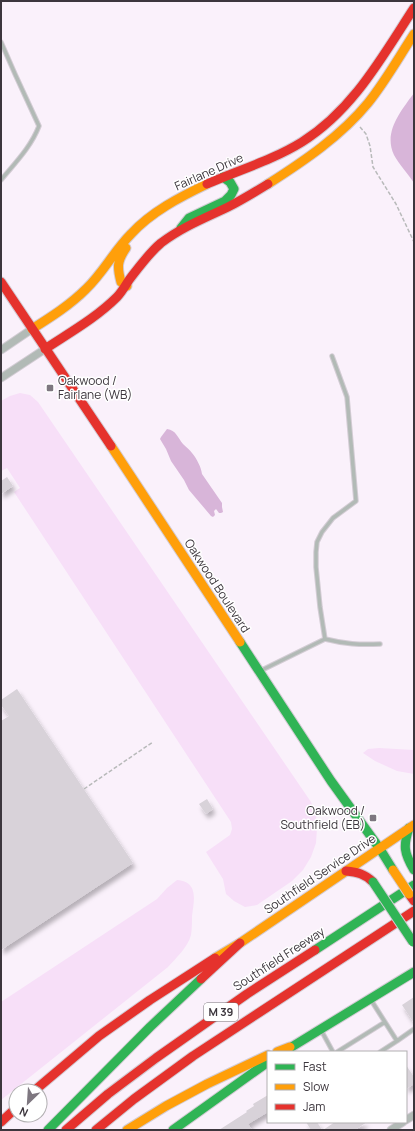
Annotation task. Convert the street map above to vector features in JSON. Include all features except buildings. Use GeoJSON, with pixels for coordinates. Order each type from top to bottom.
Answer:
{"type":"FeatureCollection","features":[{"type":"Feature","properties":{"kind":"main road","name":"Fairlane Drive"},"geometry":{"type":"LineString","coordinates":[[32,329],[76,299],[95,280],[118,248],[130,235],[143,222],[168,204],[223,177],[278,154],[311,137],[334,118],[347,106],[370,75],[414,8]]}},
{"type":"Feature","properties":{"kind":"main road"},"geometry":{"type":"LineString","coordinates":[[45,349],[100,311],[113,300],[127,286],[128,282],[146,258],[159,244],[179,231],[240,200],[308,156],[339,132],[361,111],[373,96],[414,34]]}},
{"type":"Feature","properties":{"kind":"main road"},"geometry":{"type":"LineString","coordinates":[[179,231],[189,218],[225,201],[231,195],[234,189],[230,182],[223,177]]}},
{"type":"Feature","properties":{"kind":"main road"},"geometry":{"type":"LineString","coordinates":[[127,286],[121,282],[118,269],[120,255],[168,204]]}},
{"type":"Feature","properties":{"kind":"main road","name":"Oakwood Boulevard"},"geometry":{"type":"LineString","coordinates":[[1,282],[331,781],[380,848],[414,901]]}},
{"type":"Feature","properties":{"kind":"main road"},"geometry":{"type":"LineString","coordinates":[[412,827],[406,838],[404,848],[406,858],[414,870]]}},
{"type":"Feature","properties":{"kind":"main road","name":"Southfield Service Drive"},"geometry":{"type":"LineString","coordinates":[[240,943],[412,827]]}},
{"type":"Feature","properties":{"kind":"main road"},"geometry":{"type":"LineString","coordinates":[[346,871],[358,872],[367,876],[374,882],[414,943]]}},
{"type":"Feature","properties":{"kind":"main road","name":"Southfield Freeway"},"geometry":{"type":"LineString","coordinates":[[66,1130],[108,1094],[156,1058],[247,994],[414,885]]}},
{"type":"Feature","properties":{"kind":"main road","name":"M 39"},"geometry":{"type":"LineString","coordinates":[[96,1130],[161,1078],[414,911]]}},
{"type":"Feature","properties":{"kind":"main road"},"geometry":{"type":"LineString","coordinates":[[44,1083],[100,1036],[150,1000],[240,943]]}},
{"type":"Feature","properties":{"kind":"main road"},"geometry":{"type":"LineString","coordinates":[[48,1130],[150,1027],[240,943]]}},
{"type":"Feature","properties":{"kind":"main road"},"geometry":{"type":"LineString","coordinates":[[286,1050],[321,1030],[413,972]]}},
{"type":"Feature","properties":{"kind":"main road"},"geometry":{"type":"LineString","coordinates":[[127,1130],[166,1106],[207,1084],[267,1055]]}},
{"type":"Feature","properties":{"kind":"main road"},"geometry":{"type":"LineString","coordinates":[[173,1130],[267,1063]]}},
{"type":"Feature","properties":{"kind":"street","name":"Fairlane Drive"},"geometry":{"type":"LineString","coordinates":[[1,350],[32,329]]}},
{"type":"Feature","properties":{"kind":"street"},"geometry":{"type":"LineString","coordinates":[[1,378],[45,349]]}},
{"type":"Feature","properties":{"kind":"street"},"geometry":{"type":"LineString","coordinates":[[391,1130],[402,1123]]}},
{"type":"Feature","properties":{"kind":"lane"},"geometry":{"type":"LineString","coordinates":[[1,42],[14,74],[39,126],[34,137],[23,153],[1,180]]}},
{"type":"Feature","properties":{"kind":"lane"},"geometry":{"type":"LineString","coordinates":[[325,639],[316,567],[317,542],[322,532],[333,518],[356,500],[347,397],[332,356]]}},
{"type":"Feature","properties":{"kind":"lane"},"geometry":{"type":"LineString","coordinates":[[259,672],[325,639],[346,644],[380,644]]}},
{"type":"Feature","properties":{"kind":"lane"},"geometry":{"type":"LineString","coordinates":[[370,999],[397,1041]]}},
{"type":"Feature","properties":{"kind":"lane"},"geometry":{"type":"LineString","coordinates":[[339,1051],[385,1022]]}},
{"type":"Feature","properties":{"kind":"lane"},"geometry":{"type":"LineString","coordinates":[[382,1051],[414,1029]]}},
{"type":"Feature","properties":{"kind":"lane"},"geometry":{"type":"LineString","coordinates":[[321,1030],[332,1051]]}},
{"type":"Feature","properties":{"kind":"path"},"geometry":{"type":"LineString","coordinates":[[358,125],[366,134],[370,146],[373,166],[396,204],[414,242]]}},
{"type":"Feature","properties":{"kind":"path"},"geometry":{"type":"LineString","coordinates":[[84,789],[153,742]]}},
{"type":"Feature","properties":{"kind":"shaded area"},"geometry":{"type":"Polygon","coordinates":[[[414,93],[414,183],[394,155],[391,146],[391,138],[392,130],[399,114],[414,93]]]}},
{"type":"Feature","properties":{"kind":"shaded area"},"geometry":{"type":"Polygon","coordinates":[[[20,393],[30,395],[38,402],[311,802],[316,815],[317,828],[316,843],[311,857],[303,870],[292,881],[257,905],[245,907],[234,901],[226,894],[223,879],[206,852],[230,835],[232,829],[231,822],[14,492],[20,488],[7,468],[1,471],[1,401],[20,393]]]}},
{"type":"Feature","properties":{"kind":"shaded area"},"geometry":{"type":"Polygon","coordinates":[[[167,429],[175,433],[196,458],[202,474],[222,503],[223,512],[219,513],[216,509],[214,511],[215,515],[213,517],[211,516],[189,490],[171,461],[160,439],[167,429]]]}},
{"type":"Feature","properties":{"kind":"shaded area"},"geometry":{"type":"Polygon","coordinates":[[[379,748],[414,750],[414,774],[397,771],[375,761],[363,753],[368,749],[379,748]]]}},
{"type":"Feature","properties":{"kind":"shaded area"},"geometry":{"type":"Polygon","coordinates":[[[177,880],[184,881],[189,884],[194,893],[191,935],[181,952],[168,967],[22,1083],[8,1083],[8,1094],[1,1100],[1,1002],[157,899],[177,880]]]}},
{"type":"Feature","properties":{"kind":"traffic: fast"},"geometry":{"type":"LineString","coordinates":[[181,228],[189,218],[225,201],[231,195],[234,189],[230,182],[223,177]]}},
{"type":"Feature","properties":{"kind":"traffic: fast"},"geometry":{"type":"LineString","coordinates":[[240,642],[331,781],[380,849],[393,870]]}},
{"type":"Feature","properties":{"kind":"traffic: fast"},"geometry":{"type":"LineString","coordinates":[[409,828],[405,845],[406,854],[414,870]]}},
{"type":"Feature","properties":{"kind":"traffic: fast"},"geometry":{"type":"LineString","coordinates":[[373,882],[413,942]]}},
{"type":"Feature","properties":{"kind":"traffic: fast"},"geometry":{"type":"LineString","coordinates":[[315,950],[414,885]]}},
{"type":"Feature","properties":{"kind":"traffic: fast"},"geometry":{"type":"LineString","coordinates":[[285,1051],[414,972]]}},
{"type":"Feature","properties":{"kind":"traffic: fast"},"geometry":{"type":"LineString","coordinates":[[48,1130],[150,1027],[201,979]]}},
{"type":"Feature","properties":{"kind":"traffic: fast"},"geometry":{"type":"LineString","coordinates":[[173,1130],[267,1063]]}},
{"type":"Feature","properties":{"kind":"traffic: slow"},"geometry":{"type":"LineString","coordinates":[[268,184],[334,137],[357,115],[380,87],[414,34]]}},
{"type":"Feature","properties":{"kind":"traffic: slow"},"geometry":{"type":"LineString","coordinates":[[32,329],[67,306],[80,295],[98,276],[119,248],[139,226],[176,200],[207,184]]}},
{"type":"Feature","properties":{"kind":"traffic: slow"},"geometry":{"type":"LineString","coordinates":[[126,248],[119,261],[118,268],[121,282],[127,286]]}},
{"type":"Feature","properties":{"kind":"traffic: slow"},"geometry":{"type":"LineString","coordinates":[[111,446],[240,642]]}},
{"type":"Feature","properties":{"kind":"traffic: slow"},"geometry":{"type":"LineString","coordinates":[[215,958],[240,943],[414,825]]}},
{"type":"Feature","properties":{"kind":"traffic: slow"},"geometry":{"type":"LineString","coordinates":[[393,870],[409,894]]}},
{"type":"Feature","properties":{"kind":"traffic: slow"},"geometry":{"type":"LineString","coordinates":[[280,1051],[290,1047]]}},
{"type":"Feature","properties":{"kind":"traffic: slow"},"geometry":{"type":"LineString","coordinates":[[127,1130],[166,1106],[207,1084],[267,1055]]}},
{"type":"Feature","properties":{"kind":"traffic: jam"},"geometry":{"type":"LineString","coordinates":[[207,184],[279,154],[302,142],[320,129],[337,114],[365,81],[414,8]]}},
{"type":"Feature","properties":{"kind":"traffic: jam"},"geometry":{"type":"LineString","coordinates":[[45,349],[109,305],[117,297],[144,260],[152,251],[169,237],[185,227],[233,204],[268,184]]}},
{"type":"Feature","properties":{"kind":"traffic: jam"},"geometry":{"type":"LineString","coordinates":[[1,282],[111,446]]}},
{"type":"Feature","properties":{"kind":"traffic: jam"},"geometry":{"type":"LineString","coordinates":[[346,871],[361,874],[373,882]]}},
{"type":"Feature","properties":{"kind":"traffic: jam"},"geometry":{"type":"LineString","coordinates":[[409,894],[414,901]]}},
{"type":"Feature","properties":{"kind":"traffic: jam"},"geometry":{"type":"LineString","coordinates":[[96,1130],[134,1099],[193,1056],[414,911]]}},
{"type":"Feature","properties":{"kind":"traffic: jam"},"geometry":{"type":"LineString","coordinates":[[201,979],[240,943]]}},
{"type":"Feature","properties":{"kind":"traffic: jam"},"geometry":{"type":"LineString","coordinates":[[66,1130],[108,1094],[156,1058],[247,994],[315,950]]}},
{"type":"Feature","properties":{"kind":"traffic: jam"},"geometry":{"type":"LineString","coordinates":[[43,1083],[99,1036],[150,1000],[215,958]]}},
{"type":"Feature","properties":{"kind":"traffic: jam"},"geometry":{"type":"LineString","coordinates":[[1,1122],[8,1115]]}},
{"type":"Feature","properties":{"kind":"place","name":"Oakwood / Fairlane (WB)"},"geometry":{"type":"Point","coordinates":[50,388]}},
{"type":"Feature","properties":{"kind":"place","name":"Oakwood / Southfield (EB)"},"geometry":{"type":"Point","coordinates":[373,818]}}]}
